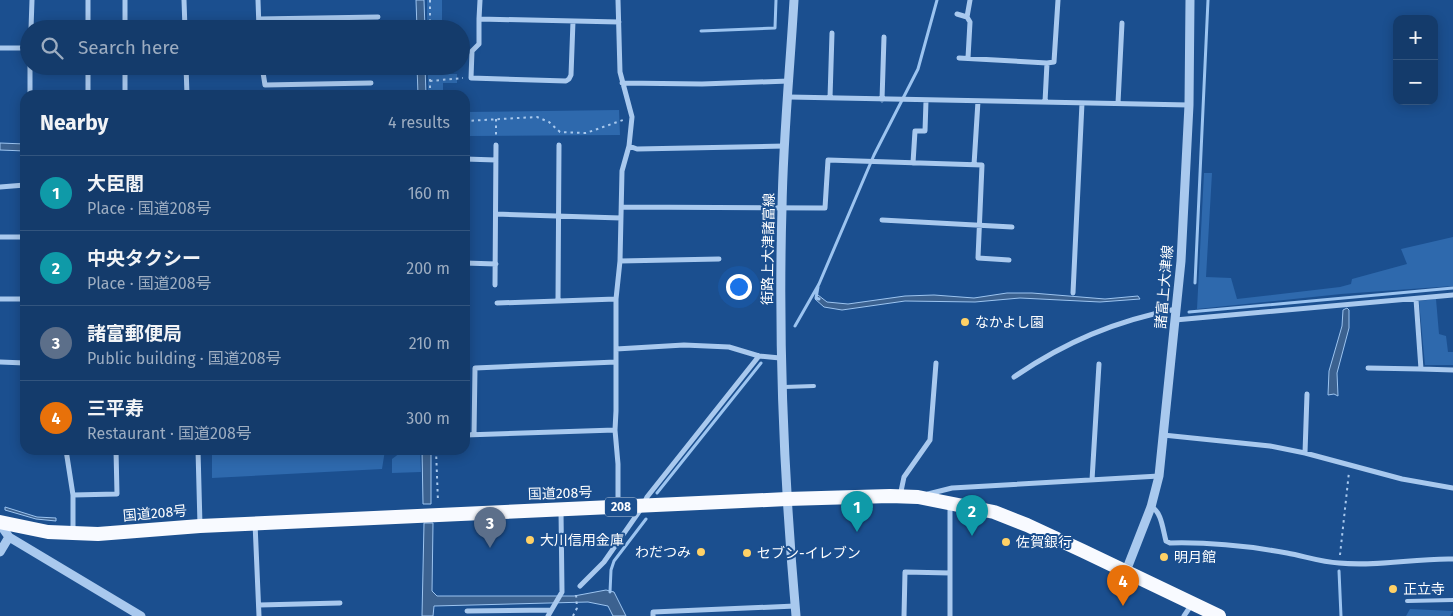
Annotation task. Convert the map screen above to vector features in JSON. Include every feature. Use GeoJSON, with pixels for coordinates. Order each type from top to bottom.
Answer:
{"type":"FeatureCollection","features":[{"type":"Feature","properties":{"kind":"highway","name":"国道208号"},"geometry":{"type":"LineString","coordinates":[[0,523],[48,532],[98,534],[255,523],[560,509],[787,499],[918,497],[994,512],[1028,525],[1219,616]]}},
{"type":"Feature","properties":{"kind":"street"},"geometry":{"type":"LineString","coordinates":[[31,20],[32,0]]}},
{"type":"Feature","properties":{"kind":"street"},"geometry":{"type":"LineString","coordinates":[[88,0],[88,20]]}},
{"type":"Feature","properties":{"kind":"street"},"geometry":{"type":"LineString","coordinates":[[125,0],[125,20]]}},
{"type":"Feature","properties":{"kind":"street"},"geometry":{"type":"LineString","coordinates":[[184,0],[185,20]]}},
{"type":"Feature","properties":{"kind":"street"},"geometry":{"type":"LineString","coordinates":[[258,0],[259,19],[378,17]]}},
{"type":"Feature","properties":{"kind":"street"},"geometry":{"type":"LineString","coordinates":[[480,0],[479,44],[472,51],[471,78],[566,81],[570,79],[573,21]]}},
{"type":"Feature","properties":{"kind":"street"},"geometry":{"type":"LineString","coordinates":[[618,0],[619,60],[622,83],[632,117],[629,146],[622,171],[620,261],[616,299],[614,430],[618,464],[618,507]]}},
{"type":"Feature","properties":{"kind":"street","name":"街路上大津諸富線"},"geometry":{"type":"LineString","coordinates":[[794,0],[782,206],[780,358],[787,499],[796,616]]}},
{"type":"Feature","properties":{"kind":"street"},"geometry":{"type":"LineString","coordinates":[[968,58],[970,22],[967,17],[970,0]]}},
{"type":"Feature","properties":{"kind":"street"},"geometry":{"type":"LineString","coordinates":[[959,58],[1054,62],[1058,0]]}},
{"type":"Feature","properties":{"kind":"street","name":"諸富上大津線"},"geometry":{"type":"LineString","coordinates":[[1126,571],[1151,507],[1159,476],[1181,261],[1188,104],[1190,0]]}},
{"type":"Feature","properties":{"kind":"street"},"geometry":{"type":"LineString","coordinates":[[956,14],[967,17]]}},
{"type":"Feature","properties":{"kind":"street"},"geometry":{"type":"LineString","coordinates":[[480,18],[619,22]]}},
{"type":"Feature","properties":{"kind":"street"},"geometry":{"type":"LineString","coordinates":[[1118,104],[1122,23]]}},
{"type":"Feature","properties":{"kind":"street"},"geometry":{"type":"LineString","coordinates":[[830,98],[832,33]]}},
{"type":"Feature","properties":{"kind":"street"},"geometry":{"type":"LineString","coordinates":[[882,100],[884,37]]}},
{"type":"Feature","properties":{"kind":"street"},"geometry":{"type":"LineString","coordinates":[[0,48],[20,48]]}},
{"type":"Feature","properties":{"kind":"street"},"geometry":{"type":"LineString","coordinates":[[1045,102],[1047,63]]}},
{"type":"Feature","properties":{"kind":"street"},"geometry":{"type":"LineString","coordinates":[[30,75],[30,90]]}},
{"type":"Feature","properties":{"kind":"street"},"geometry":{"type":"LineString","coordinates":[[88,75],[88,90]]}},
{"type":"Feature","properties":{"kind":"street"},"geometry":{"type":"LineString","coordinates":[[125,75],[125,90]]}},
{"type":"Feature","properties":{"kind":"street"},"geometry":{"type":"LineString","coordinates":[[186,75],[187,90]]}},
{"type":"Feature","properties":{"kind":"street"},"geometry":{"type":"LineString","coordinates":[[263,75],[265,85],[371,83]]}},
{"type":"Feature","properties":{"kind":"street"},"geometry":{"type":"LineString","coordinates":[[622,83],[702,84],[790,81]]}},
{"type":"Feature","properties":{"kind":"street"},"geometry":{"type":"LineString","coordinates":[[788,97],[1188,104]]}},
{"type":"Feature","properties":{"kind":"street"},"geometry":{"type":"LineString","coordinates":[[914,163],[914,131],[925,132],[926,100]]}},
{"type":"Feature","properties":{"kind":"street"},"geometry":{"type":"LineString","coordinates":[[974,165],[978,101]]}},
{"type":"Feature","properties":{"kind":"street"},"geometry":{"type":"LineString","coordinates":[[1073,293],[1082,103]]}},
{"type":"Feature","properties":{"kind":"street"},"geometry":{"type":"LineString","coordinates":[[496,145],[496,285]]}},
{"type":"Feature","properties":{"kind":"street"},"geometry":{"type":"LineString","coordinates":[[558,301],[559,145]]}},
{"type":"Feature","properties":{"kind":"street"},"geometry":{"type":"LineString","coordinates":[[629,146],[637,148],[785,146]]}},
{"type":"Feature","properties":{"kind":"street"},"geometry":{"type":"LineString","coordinates":[[470,159],[496,160]]}},
{"type":"Feature","properties":{"kind":"street"},"geometry":{"type":"LineString","coordinates":[[622,207],[782,206],[825,208],[828,160],[982,165],[978,258],[1010,260]]}},
{"type":"Feature","properties":{"kind":"street"},"geometry":{"type":"LineString","coordinates":[[0,187],[20,185]]}},
{"type":"Feature","properties":{"kind":"street"},"geometry":{"type":"LineString","coordinates":[[496,214],[621,218]]}},
{"type":"Feature","properties":{"kind":"street"},"geometry":{"type":"LineString","coordinates":[[882,220],[1012,227]]}},
{"type":"Feature","properties":{"kind":"street"},"geometry":{"type":"LineString","coordinates":[[0,237],[20,238]]}},
{"type":"Feature","properties":{"kind":"street"},"geometry":{"type":"LineString","coordinates":[[620,261],[719,259]]}},
{"type":"Feature","properties":{"kind":"street"},"geometry":{"type":"LineString","coordinates":[[470,263],[496,264]]}},
{"type":"Feature","properties":{"kind":"street"},"geometry":{"type":"LineString","coordinates":[[1175,320],[1453,295]]}},
{"type":"Feature","properties":{"kind":"street"},"geometry":{"type":"LineString","coordinates":[[1416,298],[1421,369]]}},
{"type":"Feature","properties":{"kind":"street"},"geometry":{"type":"LineString","coordinates":[[0,299],[20,299]]}},
{"type":"Feature","properties":{"kind":"street"},"geometry":{"type":"LineString","coordinates":[[497,303],[616,299]]}},
{"type":"Feature","properties":{"kind":"street"},"geometry":{"type":"LineString","coordinates":[[1014,377],[1047,356],[1091,333],[1147,314],[1176,308]]}},
{"type":"Feature","properties":{"kind":"street"},"geometry":{"type":"LineString","coordinates":[[616,349],[693,345],[729,347],[759,356],[780,358]]}},
{"type":"Feature","properties":{"kind":"street"},"geometry":{"type":"LineString","coordinates":[[578,587],[604,562],[643,506],[647,497],[759,356]]}},
{"type":"Feature","properties":{"kind":"street"},"geometry":{"type":"LineString","coordinates":[[0,362],[20,363]]}},
{"type":"Feature","properties":{"kind":"street"},"geometry":{"type":"LineString","coordinates":[[474,435],[475,368],[616,362]]}},
{"type":"Feature","properties":{"kind":"street"},"geometry":{"type":"LineString","coordinates":[[900,496],[904,477],[930,440],[936,363]]}},
{"type":"Feature","properties":{"kind":"street"},"geometry":{"type":"LineString","coordinates":[[1092,480],[1099,364]]}},
{"type":"Feature","properties":{"kind":"street"},"geometry":{"type":"LineString","coordinates":[[1368,368],[1453,370]]}},
{"type":"Feature","properties":{"kind":"street"},"geometry":{"type":"LineString","coordinates":[[1305,453],[1307,394]]}},
{"type":"Feature","properties":{"kind":"street"},"geometry":{"type":"LineString","coordinates":[[470,435],[614,430]]}},
{"type":"Feature","properties":{"kind":"street"},"geometry":{"type":"LineString","coordinates":[[1163,435],[1270,446],[1305,453],[1402,479],[1453,488]]}},
{"type":"Feature","properties":{"kind":"street"},"geometry":{"type":"LineString","coordinates":[[67,455],[73,495],[73,533]]}},
{"type":"Feature","properties":{"kind":"street"},"geometry":{"type":"LineString","coordinates":[[73,495],[118,494],[116,455]]}},
{"type":"Feature","properties":{"kind":"street"},"geometry":{"type":"LineString","coordinates":[[198,455],[200,526]]}},
{"type":"Feature","properties":{"kind":"street"},"geometry":{"type":"LineString","coordinates":[[918,497],[952,488],[1159,476]]}},
{"type":"Feature","properties":{"kind":"street"},"geometry":{"type":"LineString","coordinates":[[950,502],[950,616]]}},
{"type":"Feature","properties":{"kind":"street"},"geometry":{"type":"LineString","coordinates":[[1151,507],[1159,513],[1166,541],[1170,543],[1192,542],[1267,550],[1339,563],[1365,565],[1434,558],[1453,559]]}},
{"type":"Feature","properties":{"kind":"street"},"geometry":{"type":"LineString","coordinates":[[548,616],[562,592],[560,509]]}},
{"type":"Feature","properties":{"kind":"street"},"geometry":{"type":"LineString","coordinates":[[0,523],[9,536],[141,616]]}},
{"type":"Feature","properties":{"kind":"street"},"geometry":{"type":"LineString","coordinates":[[255,523],[259,616]]}},
{"type":"Feature","properties":{"kind":"street"},"geometry":{"type":"LineString","coordinates":[[0,552],[9,536]]}},
{"type":"Feature","properties":{"kind":"street"},"geometry":{"type":"LineString","coordinates":[[904,616],[905,572],[950,573]]}},
{"type":"Feature","properties":{"kind":"street"},"geometry":{"type":"LineString","coordinates":[[259,604],[340,603]]}},
{"type":"Feature","properties":{"kind":"street"},"geometry":{"type":"LineString","coordinates":[[1184,616],[1192,604]]}},
{"type":"Feature","properties":{"kind":"street"},"geometry":{"type":"LineString","coordinates":[[653,616],[652,612],[796,606]]}},
{"type":"Feature","properties":{"kind":"street"},"geometry":{"type":"LineString","coordinates":[[467,611],[552,609]]}},
{"type":"Feature","properties":{"kind":"lane"},"geometry":{"type":"LineString","coordinates":[[781,387],[814,386]]}},
{"type":"Feature","properties":{"kind":"lane"},"geometry":{"type":"LineString","coordinates":[[1407,601],[1453,600]]}},
{"type":"Feature","properties":{"kind":"path"},"geometry":{"type":"LineString","coordinates":[[430,0],[430,20]]}},
{"type":"Feature","properties":{"kind":"path"},"geometry":{"type":"LineString","coordinates":[[430,75],[430,90]]}},
{"type":"Feature","properties":{"kind":"path"},"geometry":{"type":"LineString","coordinates":[[430,81],[471,78]]}},
{"type":"Feature","properties":{"kind":"path"},"geometry":{"type":"LineString","coordinates":[[470,121],[536,117],[549,122],[560,132],[586,133],[632,117]]}},
{"type":"Feature","properties":{"kind":"path"},"geometry":{"type":"LineString","coordinates":[[496,119],[496,145]]}},
{"type":"Feature","properties":{"kind":"path"},"geometry":{"type":"LineString","coordinates":[[436,455],[438,504]]}},
{"type":"Feature","properties":{"kind":"path"},"geometry":{"type":"LineString","coordinates":[[1339,563],[1350,465]]}},
{"type":"Feature","properties":{"kind":"path"},"geometry":{"type":"LineString","coordinates":[[573,616],[577,608],[578,587]]}},
{"type":"Feature","properties":{"kind":"shaded area"},"geometry":{"type":"Polygon","coordinates":[[[416,0],[424,0],[425,20],[417,20],[416,0]]]}},
{"type":"Feature","properties":{"kind":"shaded area"},"geometry":{"type":"Polygon","coordinates":[[[427,0],[442,0],[442,20],[427,20],[427,0]]]}},
{"type":"Feature","properties":{"kind":"shaded area"},"geometry":{"type":"Polygon","coordinates":[[[417,75],[425,75],[426,90],[418,90],[417,75]]]}},
{"type":"Feature","properties":{"kind":"shaded area"},"geometry":{"type":"Polygon","coordinates":[[[428,75],[457,75],[457,83],[443,83],[443,90],[428,90],[428,75]]]}},
{"type":"Feature","properties":{"kind":"shaded area"},"geometry":{"type":"Polygon","coordinates":[[[619,110],[620,135],[470,136],[470,112],[619,110]]]}},
{"type":"Feature","properties":{"kind":"shaded area"},"geometry":{"type":"Polygon","coordinates":[[[0,143],[20,144],[20,151],[0,150],[0,143]]]}},
{"type":"Feature","properties":{"kind":"shaded area"},"geometry":{"type":"Polygon","coordinates":[[[1204,173],[1212,173],[1206,277],[1231,278],[1237,299],[1340,287],[1351,284],[1352,279],[1407,264],[1401,249],[1453,237],[1453,286],[1341,294],[1197,309],[1204,173]]]}},
{"type":"Feature","properties":{"kind":"shaded area"},"geometry":{"type":"Polygon","coordinates":[[[1007,293],[1032,293],[1105,299],[1138,296],[1140,299],[1100,302],[1020,298],[975,302],[905,301],[842,310],[824,307],[815,299],[818,295],[827,302],[848,304],[905,296],[934,295],[974,298],[1007,293]]]}},
{"type":"Feature","properties":{"kind":"shaded area"},"geometry":{"type":"Polygon","coordinates":[[[1436,299],[1439,334],[1446,336],[1448,352],[1453,352],[1453,365],[1425,365],[1419,301],[1436,299]]]}},
{"type":"Feature","properties":{"kind":"shaded area"},"geometry":{"type":"Polygon","coordinates":[[[1347,308],[1349,310],[1349,328],[1337,373],[1338,396],[1334,394],[1328,395],[1329,371],[1342,326],[1343,310],[1347,308]]]}},
{"type":"Feature","properties":{"kind":"shaded area"},"geometry":{"type":"Polygon","coordinates":[[[212,455],[384,455],[382,469],[212,478],[212,455]]]}},
{"type":"Feature","properties":{"kind":"shaded area"},"geometry":{"type":"Polygon","coordinates":[[[397,455],[420,455],[421,472],[392,473],[392,459],[397,455]]]}},
{"type":"Feature","properties":{"kind":"shaded area"},"geometry":{"type":"Polygon","coordinates":[[[422,455],[431,455],[431,504],[423,504],[422,455]]]}},
{"type":"Feature","properties":{"kind":"shaded area"},"geometry":{"type":"Polygon","coordinates":[[[5,507],[37,517],[56,518],[56,521],[36,519],[5,510],[5,507]]]}},
{"type":"Feature","properties":{"kind":"shaded area"},"geometry":{"type":"Polygon","coordinates":[[[424,523],[433,523],[432,591],[437,596],[574,596],[606,590],[614,592],[626,616],[613,616],[608,606],[588,602],[434,606],[433,616],[422,616],[424,523]]]}},
{"type":"Feature","properties":{"kind":"shaded area"},"geometry":{"type":"Polygon","coordinates":[[[1410,609],[1453,611],[1450,616],[1406,616],[1410,609]]]}},
{"type":"Feature","properties":{"kind":"waterway"},"geometry":{"type":"LineString","coordinates":[[701,31],[775,28],[776,0]]}},
{"type":"Feature","properties":{"kind":"waterway"},"geometry":{"type":"LineString","coordinates":[[795,326],[819,284],[874,155],[918,69],[937,0]]}},
{"type":"Feature","properties":{"kind":"waterway"},"geometry":{"type":"LineString","coordinates":[[1195,283],[1208,0]]}},
{"type":"Feature","properties":{"kind":"waterway"},"geometry":{"type":"LineString","coordinates":[[818,287],[816,298],[819,299]]}},
{"type":"Feature","properties":{"kind":"waterway"},"geometry":{"type":"LineString","coordinates":[[1189,312],[1453,288]]}},
{"type":"Feature","properties":{"kind":"waterway"},"geometry":{"type":"LineString","coordinates":[[657,493],[761,363]]}},
{"type":"Feature","properties":{"kind":"waterway"},"geometry":{"type":"LineString","coordinates":[[610,592],[611,570],[614,561],[646,519]]}},
{"type":"Feature","properties":{"kind":"waterway"},"geometry":{"type":"LineString","coordinates":[[1339,571],[1341,616]]}},
{"type":"Feature","properties":{"kind":"place","name":"なかよし園"},"geometry":{"type":"Point","coordinates":[965,322]}},
{"type":"Feature","properties":{"kind":"place","name":"大臣閣"},"geometry":{"type":"Point","coordinates":[857,532]}},
{"type":"Feature","properties":{"kind":"place","name":"中央タクシー"},"geometry":{"type":"Point","coordinates":[972,536]}},
{"type":"Feature","properties":{"kind":"place","name":"大川信用金庫"},"geometry":{"type":"Point","coordinates":[530,540]}},
{"type":"Feature","properties":{"kind":"place","name":"佐賀銀行"},"geometry":{"type":"Point","coordinates":[1006,542]}},
{"type":"Feature","properties":{"kind":"place","name":"諸富郵便局"},"geometry":{"type":"Point","coordinates":[490,548]}},
{"type":"Feature","properties":{"kind":"place","name":"わだつみ"},"geometry":{"type":"Point","coordinates":[701,552]}},
{"type":"Feature","properties":{"kind":"place","name":"セブン-イレブン"},"geometry":{"type":"Point","coordinates":[747,553]}},
{"type":"Feature","properties":{"kind":"place","name":"明月館"},"geometry":{"type":"Point","coordinates":[1164,557]}},
{"type":"Feature","properties":{"kind":"place","name":"正立寺"},"geometry":{"type":"Point","coordinates":[1393,589]}},
{"type":"Feature","properties":{"kind":"place","name":"三平寿"},"geometry":{"type":"Point","coordinates":[1123,606]}}]}
